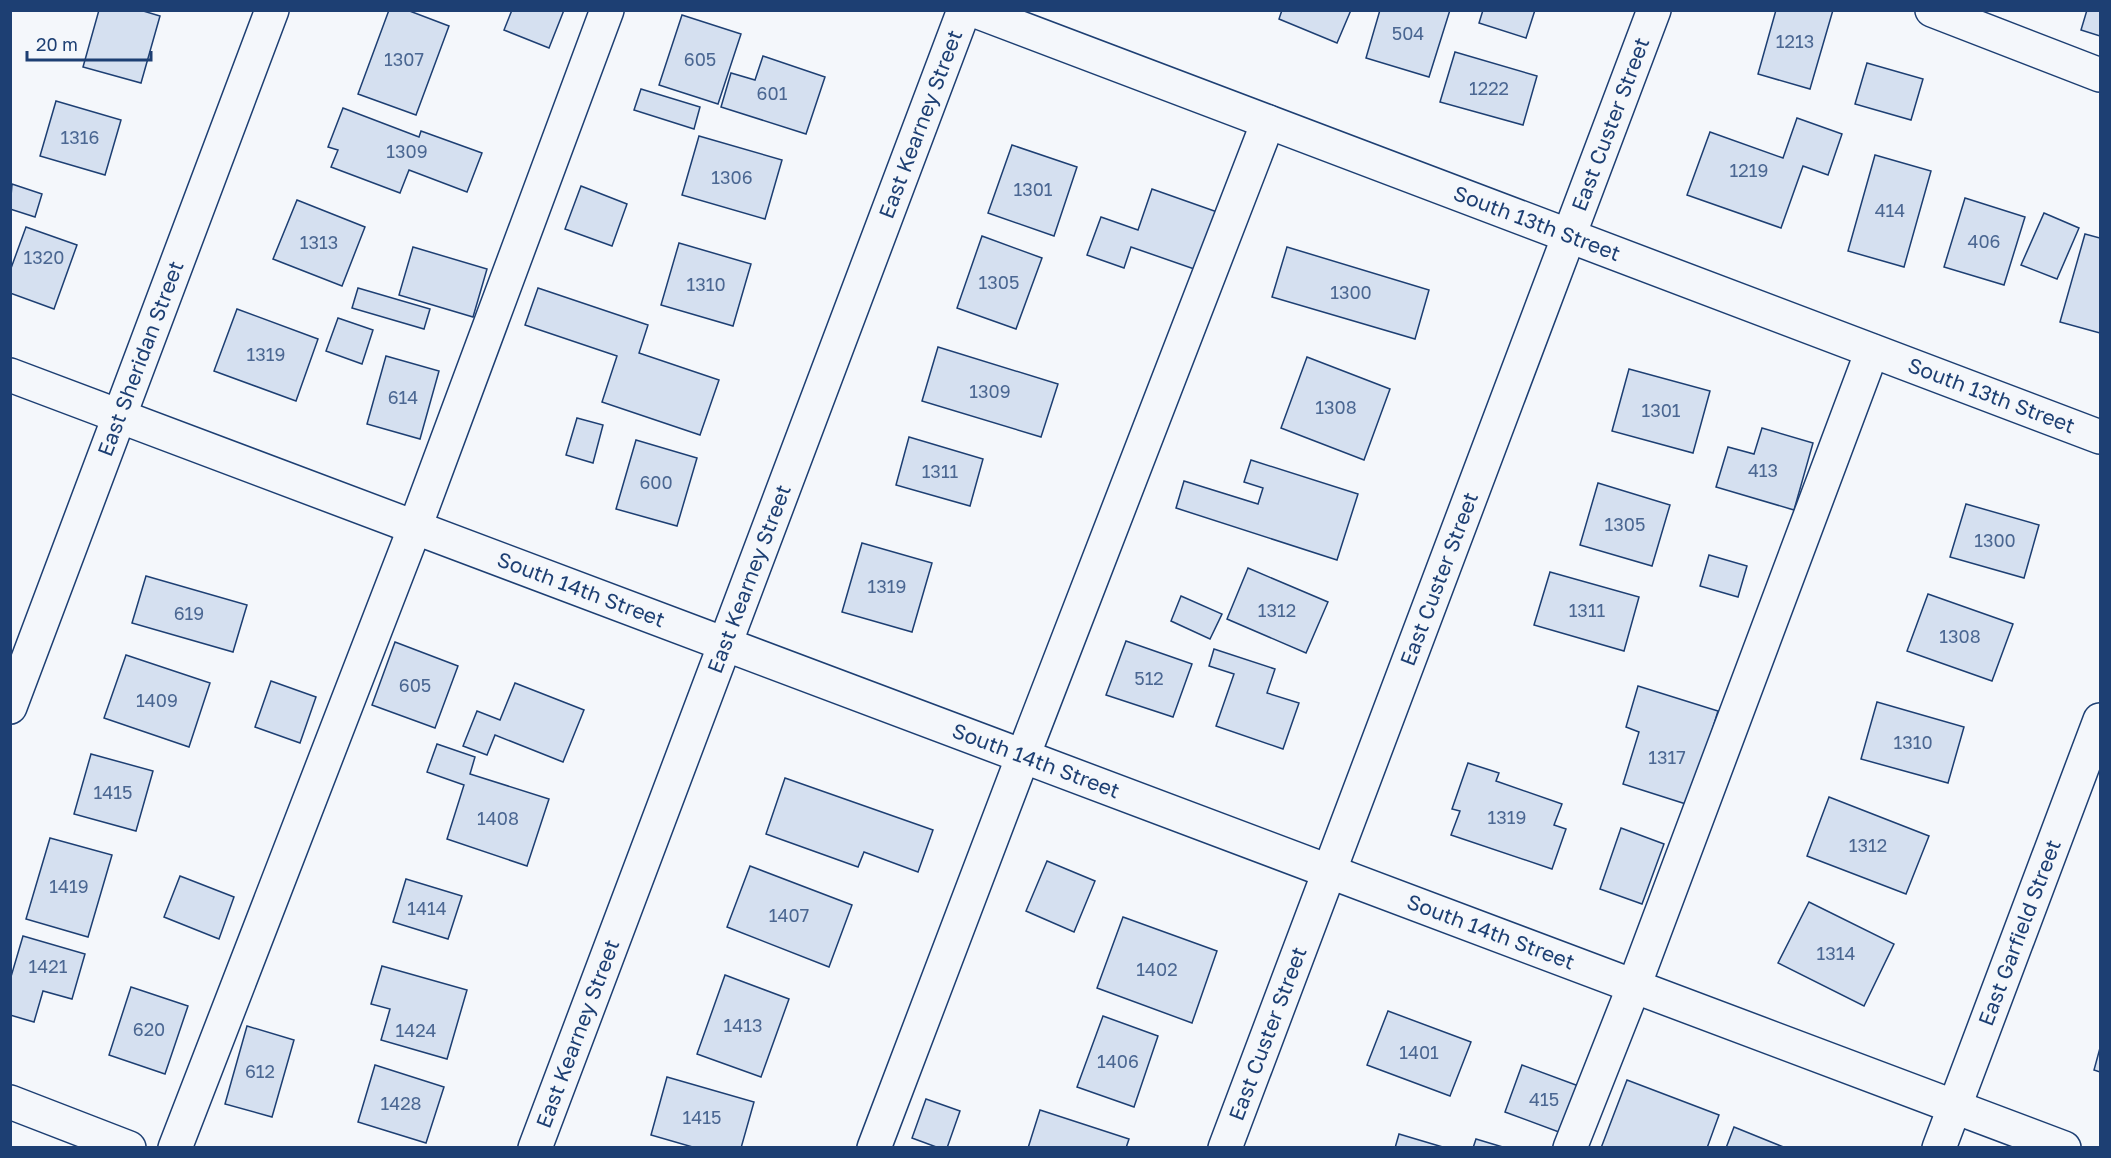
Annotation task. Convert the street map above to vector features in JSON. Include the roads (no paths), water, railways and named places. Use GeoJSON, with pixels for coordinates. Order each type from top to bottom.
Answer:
{"type":"FeatureCollection","features":[{"type":"Feature","properties":{"kind":"street","name":"East Sheridan Street"},"geometry":{"type":"LineString","coordinates":[[10,707],[272,10]]}},
{"type":"Feature","properties":{"kind":"street"},"geometry":{"type":"LineString","coordinates":[[175,1148],[415,527],[607,10]]}},
{"type":"Feature","properties":{"kind":"street","name":"East Kearney Street"},"geometry":{"type":"LineString","coordinates":[[535,1148],[964,10]]}},
{"type":"Feature","properties":{"kind":"street","name":"South 13th Street"},"geometry":{"type":"LineString","coordinates":[[973,10],[2100,437]]}},
{"type":"Feature","properties":{"kind":"street","name":"East Custer Street"},"geometry":{"type":"LineString","coordinates":[[1225,1148],[1654,10]]}},
{"type":"Feature","properties":{"kind":"street"},"geometry":{"type":"LineString","coordinates":[[1932,10],[2100,75]]}},
{"type":"Feature","properties":{"kind":"street"},"geometry":{"type":"LineString","coordinates":[[874,1148],[1268,122]]}},
{"type":"Feature","properties":{"kind":"street"},"geometry":{"type":"LineString","coordinates":[[1570,1148],[1634,986],[1872,351]]}},
{"type":"Feature","properties":{"kind":"street","name":"South 14th Street"},"geometry":{"type":"LineString","coordinates":[[10,375],[2064,1148]]}},
{"type":"Feature","properties":{"kind":"street","name":"East Garfield Street"},"geometry":{"type":"LineString","coordinates":[[1939,1148],[2100,720]]}},
{"type":"Feature","properties":{"kind":"street"},"geometry":{"type":"LineString","coordinates":[[11,1102],[129,1148]]}}]}
